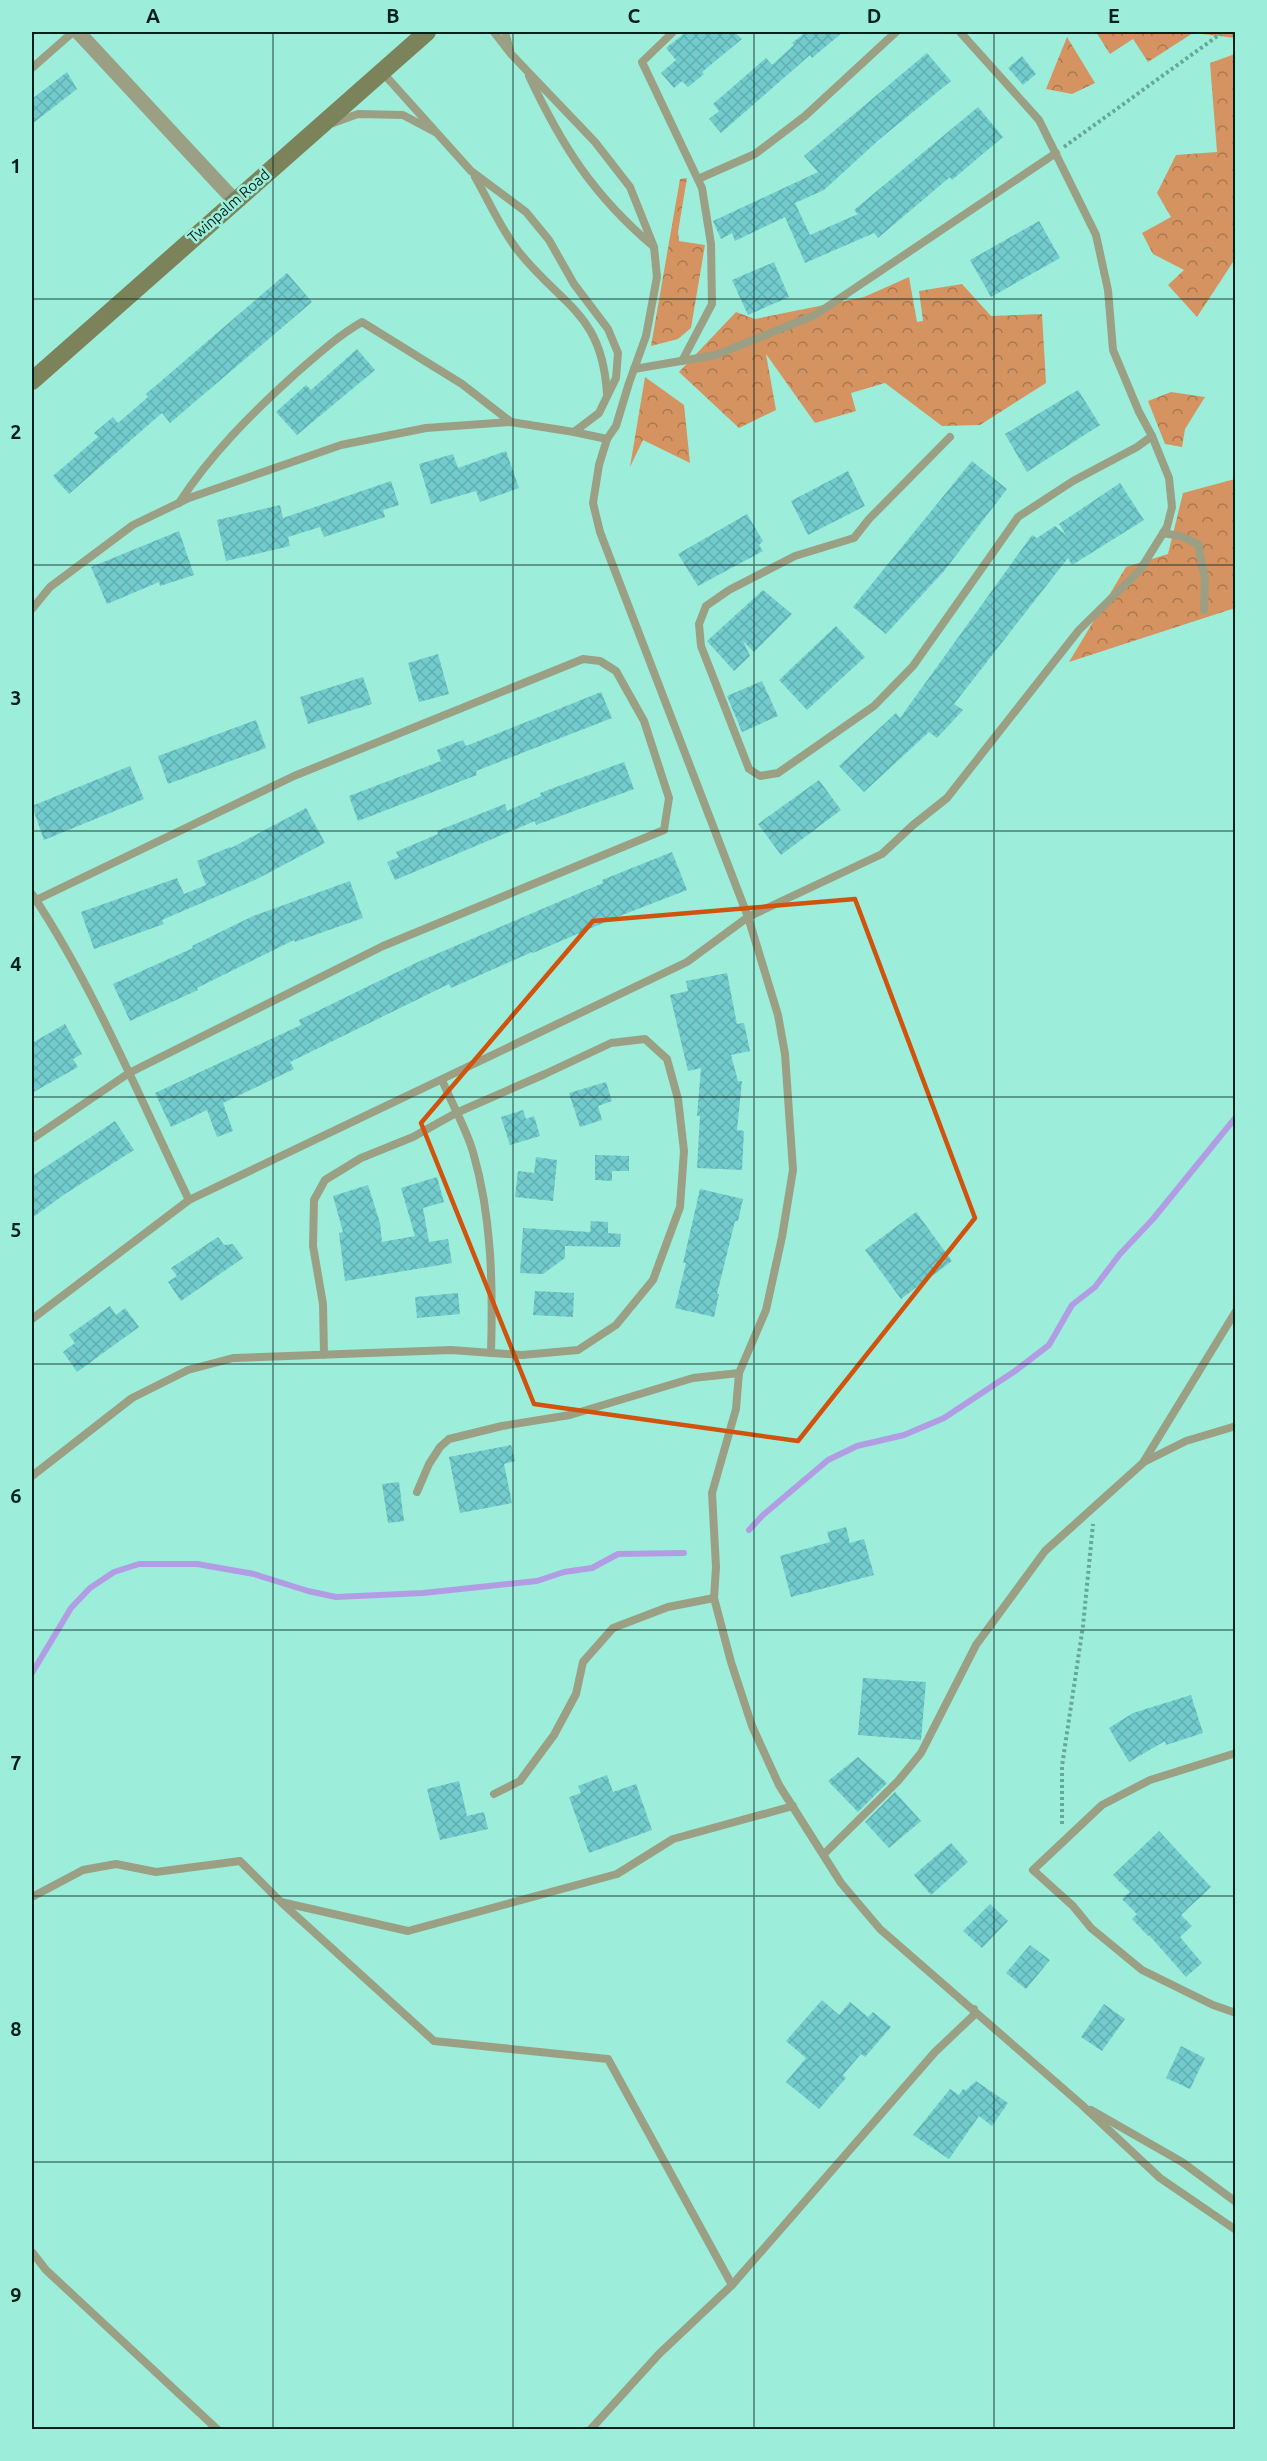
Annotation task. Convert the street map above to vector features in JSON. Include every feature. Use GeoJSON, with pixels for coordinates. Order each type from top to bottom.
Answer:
{"type":"FeatureCollection","features":[{"type":"Feature","properties":{"kind":"main road","name":"Twinpalm Road"},"geometry":{"type":"LineString","coordinates":[[32,381],[427,32]]}},
{"type":"Feature","properties":{"kind":"street"},"geometry":{"type":"LineString","coordinates":[[78,32],[235,201]]}},
{"type":"Feature","properties":{"kind":"lane"},"geometry":{"type":"LineString","coordinates":[[32,68],[72,32]]}},
{"type":"Feature","properties":{"kind":"lane"},"geometry":{"type":"LineString","coordinates":[[494,32],[511,54],[595,142],[630,187],[654,247],[657,278],[654,305],[616,426],[607,439],[599,465],[593,503],[600,532],[748,917],[778,1015],[784,1054],[793,1170],[782,1237],[766,1310],[739,1373],[736,1409],[712,1493],[716,1567],[714,1598],[731,1662],[752,1726],[779,1785],[841,1883],[880,1929],[1082,2105],[1160,2178],[1236,2230]]}},
{"type":"Feature","properties":{"kind":"lane"},"geometry":{"type":"LineString","coordinates":[[505,32],[511,54]]}},
{"type":"Feature","properties":{"kind":"lane"},"geometry":{"type":"LineString","coordinates":[[673,32],[642,62],[702,188],[711,244],[712,304],[682,361]]}},
{"type":"Feature","properties":{"kind":"lane"},"geometry":{"type":"LineString","coordinates":[[698,179],[755,154],[805,116],[896,32]]}},
{"type":"Feature","properties":{"kind":"lane"},"geometry":{"type":"LineString","coordinates":[[32,1318],[189,1200],[687,962],[748,917],[882,854],[947,798],[1079,630],[1140,570],[1163,533],[1172,507],[1169,478],[1113,350],[1108,290],[1096,235],[1039,120],[960,32]]}},
{"type":"Feature","properties":{"kind":"lane"},"geometry":{"type":"LineString","coordinates":[[526,70],[546,113],[584,175],[624,221],[654,247]]}},
{"type":"Feature","properties":{"kind":"lane"},"geometry":{"type":"LineString","coordinates":[[382,72],[471,171],[517,249],[576,309],[591,330],[606,368],[607,396]]}},
{"type":"Feature","properties":{"kind":"lane"},"geometry":{"type":"LineString","coordinates":[[317,129],[358,114],[403,115],[441,136]]}},
{"type":"Feature","properties":{"kind":"lane"},"geometry":{"type":"LineString","coordinates":[[634,369],[716,355],[815,315],[1056,153]]}},
{"type":"Feature","properties":{"kind":"lane"},"geometry":{"type":"LineString","coordinates":[[471,171],[526,213],[549,240],[574,284],[608,329],[618,353],[616,378],[599,413],[574,432]]}},
{"type":"Feature","properties":{"kind":"lane"},"geometry":{"type":"LineString","coordinates":[[178,503],[198,473],[259,407],[338,335],[362,322],[462,384],[511,422]]}},
{"type":"Feature","properties":{"kind":"lane"},"geometry":{"type":"LineString","coordinates":[[32,609],[50,587],[133,525],[178,503],[341,446],[426,428],[511,422],[607,439]]}},
{"type":"Feature","properties":{"kind":"lane"},"geometry":{"type":"LineString","coordinates":[[950,436],[869,519],[854,538],[795,556],[729,590],[705,606],[699,624],[701,646],[749,769],[760,776],[778,773],[874,706],[913,666],[1018,517],[1073,481],[1137,447],[1152,436]]}},
{"type":"Feature","properties":{"kind":"lane"},"geometry":{"type":"LineString","coordinates":[[1163,533],[1180,536],[1198,544],[1205,580],[1204,610]]}},
{"type":"Feature","properties":{"kind":"lane"},"geometry":{"type":"LineString","coordinates":[[32,1139],[129,1073],[383,946],[664,830],[669,798],[644,721],[616,671],[600,660],[583,659],[294,776],[33,899],[54,927],[129,1073],[189,1200]]}},
{"type":"Feature","properties":{"kind":"lane"},"geometry":{"type":"LineString","coordinates":[[32,1476],[132,1398],[188,1370],[233,1358],[324,1355],[451,1350],[522,1355],[578,1350],[616,1325],[653,1280],[680,1207],[684,1151],[678,1099],[667,1059],[645,1039],[611,1042],[456,1113],[413,1137],[362,1158],[325,1180],[314,1200],[313,1246],[322,1304],[324,1355]]}},
{"type":"Feature","properties":{"kind":"lane"},"geometry":{"type":"LineString","coordinates":[[442,1080],[473,1151],[489,1233],[491,1353]]}},
{"type":"Feature","properties":{"kind":"lane"},"geometry":{"type":"LineString","coordinates":[[1144,1462],[1236,1311]]}},
{"type":"Feature","properties":{"kind":"lane"},"geometry":{"type":"LineString","coordinates":[[417,1492],[429,1464],[449,1439],[502,1426],[570,1415],[693,1378],[739,1373]]}},
{"type":"Feature","properties":{"kind":"lane"},"geometry":{"type":"LineString","coordinates":[[824,1854],[898,1781],[921,1753],[976,1645],[1045,1551],[1144,1462],[1186,1441],[1236,1426]]}},
{"type":"Feature","properties":{"kind":"lane"},"geometry":{"type":"LineString","coordinates":[[494,1794],[519,1781],[554,1735],[576,1694],[583,1662],[613,1628],[668,1607],[714,1598]]}},
{"type":"Feature","properties":{"kind":"lane"},"geometry":{"type":"LineString","coordinates":[[1236,1753],[1150,1780],[1102,1805],[1033,1870],[1073,1905],[1091,1928],[1142,1970],[1212,2005],[1236,2013]]}},
{"type":"Feature","properties":{"kind":"lane"},"geometry":{"type":"LineString","coordinates":[[281,1902],[408,1931],[617,1874],[673,1839],[793,1806]]}},
{"type":"Feature","properties":{"kind":"lane"},"geometry":{"type":"LineString","coordinates":[[32,1897],[83,1870],[116,1864],[156,1872],[240,1861],[281,1902],[434,2041],[608,2059],[732,2285]]}},
{"type":"Feature","properties":{"kind":"lane"},"geometry":{"type":"LineString","coordinates":[[590,2430],[659,2354],[732,2285],[935,2052],[974,2015],[974,2009]]}},
{"type":"Feature","properties":{"kind":"lane"},"geometry":{"type":"LineString","coordinates":[[1082,2105],[1182,2162],[1236,2202]]}},
{"type":"Feature","properties":{"kind":"lane"},"geometry":{"type":"LineString","coordinates":[[32,2252],[46,2270],[218,2430]]}},
{"type":"Feature","properties":{"kind":"path"},"geometry":{"type":"LineString","coordinates":[[1056,153],[1223,32]]}},
{"type":"Feature","properties":{"kind":"path"},"geometry":{"type":"LineString","coordinates":[[1062,1841],[1062,1766],[1083,1626],[1095,1506]]}},
{"type":"Feature","properties":{"kind":"highlighted area"},"geometry":{"type":"Polygon","coordinates":[[[855,899],[975,1218],[798,1441],[534,1404],[421,1123],[593,921],[855,899]]]}},
{"type":"Feature","properties":{"kind":"green space"},"geometry":{"type":"Polygon","coordinates":[[[1096,32],[1234,32],[1236,38],[1193,33],[1148,62],[1133,39],[1110,54],[1096,32]]]}},
{"type":"Feature","properties":{"kind":"green space"},"geometry":{"type":"Polygon","coordinates":[[[1067,37],[1095,83],[1072,94],[1046,89],[1067,37]]]}},
{"type":"Feature","properties":{"kind":"green space"},"geometry":{"type":"Polygon","coordinates":[[[1235,54],[1235,259],[1197,317],[1168,285],[1184,270],[1153,254],[1142,233],[1171,217],[1157,193],[1176,155],[1217,152],[1210,63],[1235,54]]]}},
{"type":"Feature","properties":{"kind":"green space"},"geometry":{"type":"Polygon","coordinates":[[[687,178],[678,232],[679,241],[705,245],[691,328],[678,339],[651,346],[680,179],[687,178]]]}},
{"type":"Feature","properties":{"kind":"green space"},"geometry":{"type":"Polygon","coordinates":[[[909,277],[917,322],[923,321],[919,291],[962,284],[991,316],[1042,314],[1046,383],[980,425],[942,426],[885,383],[851,393],[856,411],[815,423],[766,354],[776,410],[739,428],[679,372],[736,312],[755,319],[864,297],[909,277]]]}},
{"type":"Feature","properties":{"kind":"green space"},"geometry":{"type":"Polygon","coordinates":[[[645,377],[684,405],[690,463],[643,440],[630,467],[645,377]]]}},
{"type":"Feature","properties":{"kind":"green space"},"geometry":{"type":"Polygon","coordinates":[[[1171,392],[1205,397],[1185,429],[1182,447],[1165,444],[1148,401],[1171,392]]]}},
{"type":"Feature","properties":{"kind":"green space"},"geometry":{"type":"Polygon","coordinates":[[[1235,479],[1235,608],[1069,662],[1126,567],[1168,554],[1183,493],[1235,479]]]}},
{"type":"Feature","properties":{"kind":"building"},"geometry":{"type":"Polygon","coordinates":[[[686,32],[734,32],[742,39],[702,72],[704,74],[688,87],[682,81],[674,88],[661,73],[676,60],[666,48],[686,32]]]}},
{"type":"Feature","properties":{"kind":"building"},"geometry":{"type":"Polygon","coordinates":[[[806,32],[843,32],[812,58],[810,55],[721,133],[709,119],[719,111],[713,104],[766,58],[772,65],[794,45],[792,43],[806,32]]]}},
{"type":"Feature","properties":{"kind":"building"},"geometry":{"type":"Polygon","coordinates":[[[927,53],[951,81],[881,138],[824,190],[795,203],[810,235],[858,214],[854,210],[978,107],[1003,137],[952,180],[950,177],[878,238],[874,233],[805,263],[785,217],[735,241],[732,233],[721,239],[713,221],[818,172],[804,156],[927,53]]]}},
{"type":"Feature","properties":{"kind":"building"},"geometry":{"type":"Polygon","coordinates":[[[1022,56],[1036,74],[1023,85],[1008,68],[1022,56]]]}},
{"type":"Feature","properties":{"kind":"building"},"geometry":{"type":"Polygon","coordinates":[[[67,72],[77,89],[32,124],[32,99],[67,72]]]}},
{"type":"Feature","properties":{"kind":"building"},"geometry":{"type":"Polygon","coordinates":[[[1039,221],[1060,258],[991,297],[970,260],[1039,221]]]}},
{"type":"Feature","properties":{"kind":"building"},"geometry":{"type":"Polygon","coordinates":[[[774,262],[789,297],[748,315],[732,280],[774,262]]]}},
{"type":"Feature","properties":{"kind":"building"},"geometry":{"type":"Polygon","coordinates":[[[287,273],[312,302],[170,423],[162,413],[69,494],[53,476],[98,437],[94,433],[113,417],[118,423],[148,397],[146,394],[287,273]]]}},
{"type":"Feature","properties":{"kind":"building"},"geometry":{"type":"Polygon","coordinates":[[[357,349],[375,370],[297,435],[276,412],[306,385],[311,390],[357,349]]]}},
{"type":"Feature","properties":{"kind":"building"},"geometry":{"type":"Polygon","coordinates":[[[1078,390],[1100,425],[1027,472],[1005,434],[1078,390]]]}},
{"type":"Feature","properties":{"kind":"building"},"geometry":{"type":"Polygon","coordinates":[[[506,451],[519,488],[480,502],[476,491],[431,504],[419,464],[453,454],[458,468],[506,451]]]}},
{"type":"Feature","properties":{"kind":"building"},"geometry":{"type":"Polygon","coordinates":[[[972,461],[1007,489],[944,571],[886,634],[853,607],[972,461]]]}},
{"type":"Feature","properties":{"kind":"building"},"geometry":{"type":"Polygon","coordinates":[[[848,471],[865,506],[808,535],[791,501],[848,471]]]}},
{"type":"Feature","properties":{"kind":"building"},"geometry":{"type":"Polygon","coordinates":[[[391,481],[399,505],[383,510],[385,517],[324,537],[320,527],[288,537],[290,546],[226,561],[217,520],[280,505],[283,518],[391,481]]]}},
{"type":"Feature","properties":{"kind":"building"},"geometry":{"type":"Polygon","coordinates":[[[1120,483],[1144,520],[1072,565],[1068,558],[954,704],[963,710],[937,738],[929,732],[864,792],[839,766],[896,713],[900,718],[1032,535],[1037,538],[1055,526],[1066,535],[1059,524],[1120,483]]]}},
{"type":"Feature","properties":{"kind":"building"},"geometry":{"type":"Polygon","coordinates":[[[747,514],[763,541],[759,545],[763,551],[698,586],[678,554],[747,514]]]}},
{"type":"Feature","properties":{"kind":"building"},"geometry":{"type":"Polygon","coordinates":[[[179,531],[194,575],[160,586],[159,582],[107,604],[91,567],[179,531]]]}},
{"type":"Feature","properties":{"kind":"building"},"geometry":{"type":"Polygon","coordinates":[[[763,590],[792,614],[754,652],[743,641],[750,656],[734,671],[707,641],[763,590]]]}},
{"type":"Feature","properties":{"kind":"building"},"geometry":{"type":"Polygon","coordinates":[[[836,626],[865,657],[807,710],[779,680],[836,626]]]}},
{"type":"Feature","properties":{"kind":"building"},"geometry":{"type":"Polygon","coordinates":[[[438,654],[449,694],[419,702],[408,663],[438,654]]]}},
{"type":"Feature","properties":{"kind":"building"},"geometry":{"type":"Polygon","coordinates":[[[363,677],[372,704],[308,724],[300,697],[363,677]]]}},
{"type":"Feature","properties":{"kind":"building"},"geometry":{"type":"Polygon","coordinates":[[[762,681],[778,716],[742,732],[727,696],[762,681]]]}},
{"type":"Feature","properties":{"kind":"building"},"geometry":{"type":"Polygon","coordinates":[[[601,692],[612,718],[476,771],[477,775],[358,821],[349,796],[441,761],[437,750],[463,740],[466,746],[601,692]]]}},
{"type":"Feature","properties":{"kind":"building"},"geometry":{"type":"Polygon","coordinates":[[[256,720],[266,748],[168,784],[158,756],[256,720]]]}},
{"type":"Feature","properties":{"kind":"building"},"geometry":{"type":"Polygon","coordinates":[[[624,762],[634,789],[536,825],[535,821],[395,880],[387,862],[399,857],[396,852],[438,834],[437,831],[505,804],[507,811],[541,796],[540,793],[624,762]]]}},
{"type":"Feature","properties":{"kind":"building"},"geometry":{"type":"Polygon","coordinates":[[[130,766],[144,799],[44,840],[32,806],[130,766]]]}},
{"type":"Feature","properties":{"kind":"building"},"geometry":{"type":"Polygon","coordinates":[[[819,780],[841,810],[781,855],[758,824],[819,780]]]}},
{"type":"Feature","properties":{"kind":"building"},"geometry":{"type":"Polygon","coordinates":[[[306,808],[325,843],[257,879],[162,920],[164,924],[94,949],[81,912],[177,878],[184,894],[206,885],[197,861],[231,848],[306,808]]]}},
{"type":"Feature","properties":{"kind":"building"},"geometry":{"type":"Polygon","coordinates":[[[672,852],[687,890],[532,952],[451,988],[449,984],[290,1062],[294,1069],[223,1103],[233,1131],[217,1137],[207,1110],[171,1127],[155,1093],[301,1025],[299,1020],[420,961],[603,883],[602,880],[672,852]]]}},
{"type":"Feature","properties":{"kind":"building"},"geometry":{"type":"Polygon","coordinates":[[[350,881],[363,918],[295,942],[294,940],[197,988],[198,990],[130,1021],[113,984],[193,948],[192,946],[253,916],[350,881]]]}},
{"type":"Feature","properties":{"kind":"building"},"geometry":{"type":"Polygon","coordinates":[[[727,973],[737,1024],[744,1023],[750,1051],[731,1055],[738,1081],[742,1081],[737,1130],[744,1131],[742,1170],[697,1168],[700,1116],[697,1116],[701,1068],[688,1071],[670,995],[688,991],[686,981],[727,973]]]}},
{"type":"Feature","properties":{"kind":"building"},"geometry":{"type":"Polygon","coordinates":[[[65,1024],[82,1054],[73,1059],[78,1067],[32,1093],[32,1043],[65,1024]]]}},
{"type":"Feature","properties":{"kind":"building"},"geometry":{"type":"Polygon","coordinates":[[[606,1082],[612,1101],[598,1106],[602,1120],[580,1127],[569,1093],[606,1082]]]}},
{"type":"Feature","properties":{"kind":"building"},"geometry":{"type":"Polygon","coordinates":[[[523,1110],[526,1119],[534,1116],[540,1136],[510,1145],[501,1117],[523,1110]]]}},
{"type":"Feature","properties":{"kind":"building"},"geometry":{"type":"Polygon","coordinates":[[[115,1121],[134,1150],[32,1218],[32,1176],[115,1121]]]}},
{"type":"Feature","properties":{"kind":"building"},"geometry":{"type":"Polygon","coordinates":[[[595,1155],[629,1156],[629,1171],[612,1171],[612,1181],[595,1180],[595,1155]]]}},
{"type":"Feature","properties":{"kind":"building"},"geometry":{"type":"Polygon","coordinates":[[[536,1157],[557,1160],[553,1201],[515,1197],[518,1171],[534,1173],[536,1157]]]}},
{"type":"Feature","properties":{"kind":"building"},"geometry":{"type":"Polygon","coordinates":[[[437,1177],[444,1202],[423,1208],[429,1242],[448,1239],[452,1263],[345,1281],[339,1233],[343,1232],[333,1196],[368,1185],[380,1223],[382,1242],[415,1236],[401,1188],[437,1177]]]}},
{"type":"Feature","properties":{"kind":"building"},"geometry":{"type":"Polygon","coordinates":[[[700,1189],[743,1199],[738,1221],[735,1221],[717,1294],[719,1294],[714,1317],[675,1308],[700,1189]]]}},
{"type":"Feature","properties":{"kind":"building"},"geometry":{"type":"Polygon","coordinates":[[[916,1212],[952,1261],[901,1299],[865,1250],[916,1212]]]}},
{"type":"Feature","properties":{"kind":"building"},"geometry":{"type":"Polygon","coordinates":[[[591,1221],[608,1222],[608,1233],[621,1234],[620,1247],[565,1246],[565,1258],[543,1274],[520,1273],[523,1228],[590,1232],[591,1221]]]}},
{"type":"Feature","properties":{"kind":"building"},"geometry":{"type":"Polygon","coordinates":[[[218,1237],[224,1245],[233,1244],[243,1258],[181,1301],[168,1282],[177,1276],[171,1268],[218,1237]]]}},
{"type":"Feature","properties":{"kind":"building"},"geometry":{"type":"Polygon","coordinates":[[[535,1291],[574,1293],[573,1317],[533,1315],[535,1291]]]}},
{"type":"Feature","properties":{"kind":"building"},"geometry":{"type":"Polygon","coordinates":[[[458,1293],[460,1314],[417,1318],[415,1297],[458,1293]]]}},
{"type":"Feature","properties":{"kind":"building"},"geometry":{"type":"Polygon","coordinates":[[[110,1306],[116,1315],[125,1308],[139,1327],[77,1372],[63,1352],[75,1343],[69,1335],[110,1306]]]}},
{"type":"Feature","properties":{"kind":"building"},"geometry":{"type":"Polygon","coordinates":[[[511,1445],[515,1461],[504,1464],[512,1503],[460,1513],[449,1457],[511,1445]]]}},
{"type":"Feature","properties":{"kind":"building"},"geometry":{"type":"Polygon","coordinates":[[[399,1482],[404,1521],[388,1523],[382,1484],[399,1482]]]}},
{"type":"Feature","properties":{"kind":"building"},"geometry":{"type":"Polygon","coordinates":[[[846,1527],[850,1543],[864,1539],[874,1575],[791,1597],[780,1556],[830,1542],[827,1532],[846,1527]]]}},
{"type":"Feature","properties":{"kind":"building"},"geometry":{"type":"Polygon","coordinates":[[[863,1678],[926,1682],[921,1740],[858,1735],[863,1678]]]}},
{"type":"Feature","properties":{"kind":"building"},"geometry":{"type":"Polygon","coordinates":[[[1191,1695],[1203,1733],[1166,1745],[1165,1741],[1129,1762],[1109,1728],[1133,1713],[1191,1695]]]}},
{"type":"Feature","properties":{"kind":"building"},"geometry":{"type":"Polygon","coordinates":[[[858,1757],[887,1783],[858,1812],[828,1781],[858,1757]]]}},
{"type":"Feature","properties":{"kind":"building"},"geometry":{"type":"Polygon","coordinates":[[[607,1775],[613,1792],[636,1784],[652,1830],[589,1853],[569,1797],[581,1793],[578,1786],[607,1775]]]}},
{"type":"Feature","properties":{"kind":"building"},"geometry":{"type":"Polygon","coordinates":[[[459,1781],[467,1816],[484,1812],[488,1829],[440,1840],[427,1789],[459,1781]]]}},
{"type":"Feature","properties":{"kind":"building"},"geometry":{"type":"Polygon","coordinates":[[[895,1792],[921,1821],[889,1848],[865,1822],[895,1792]]]}},
{"type":"Feature","properties":{"kind":"building"},"geometry":{"type":"Polygon","coordinates":[[[1159,1831],[1211,1887],[1181,1915],[1192,1926],[1180,1937],[1202,1963],[1186,1977],[1132,1919],[1137,1914],[1122,1899],[1130,1892],[1113,1875],[1159,1831]]]}},
{"type":"Feature","properties":{"kind":"building"},"geometry":{"type":"Polygon","coordinates":[[[951,1843],[968,1862],[931,1895],[914,1875],[951,1843]]]}},
{"type":"Feature","properties":{"kind":"building"},"geometry":{"type":"Polygon","coordinates":[[[990,1904],[1008,1921],[982,1948],[963,1931],[990,1904]]]}},
{"type":"Feature","properties":{"kind":"building"},"geometry":{"type":"Polygon","coordinates":[[[1030,1945],[1050,1960],[1026,1989],[1006,1973],[1030,1945]]]}},
{"type":"Feature","properties":{"kind":"building"},"geometry":{"type":"Polygon","coordinates":[[[822,2000],[839,2015],[850,2002],[868,2017],[873,2012],[891,2027],[865,2057],[861,2054],[843,2075],[846,2078],[819,2109],[786,2082],[806,2058],[786,2041],[822,2000]]]}},
{"type":"Feature","properties":{"kind":"building"},"geometry":{"type":"Polygon","coordinates":[[[1104,2004],[1125,2019],[1102,2051],[1081,2037],[1104,2004]]]}},
{"type":"Feature","properties":{"kind":"building"},"geometry":{"type":"Polygon","coordinates":[[[1181,2046],[1205,2058],[1190,2089],[1166,2078],[1181,2046]]]}},
{"type":"Feature","properties":{"kind":"building"},"geometry":{"type":"Polygon","coordinates":[[[976,2081],[1008,2103],[992,2126],[979,2116],[949,2159],[913,2135],[950,2089],[959,2095],[963,2089],[966,2090],[976,2081]]]}},
{"type":"Feature","properties":{"kind":"waterway"},"geometry":{"type":"LineString","coordinates":[[749,1530],[763,1515],[828,1460],[857,1446],[904,1435],[944,1418],[1015,1371],[1049,1345],[1072,1305],[1095,1287],[1120,1254],[1153,1219],[1236,1117]]}},
{"type":"Feature","properties":{"kind":"waterway"},"geometry":{"type":"LineString","coordinates":[[32,1673],[71,1608],[90,1588],[114,1572],[139,1564],[197,1564],[254,1574],[336,1597],[423,1593],[537,1581],[564,1572],[592,1568],[618,1554],[684,1553]]}}]}
